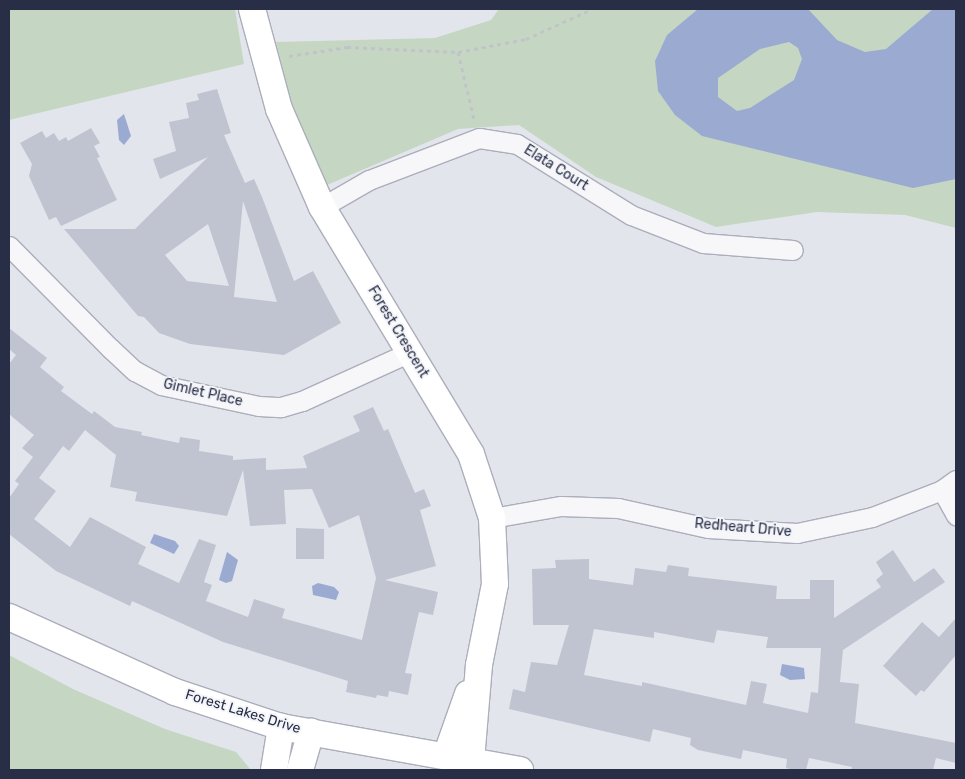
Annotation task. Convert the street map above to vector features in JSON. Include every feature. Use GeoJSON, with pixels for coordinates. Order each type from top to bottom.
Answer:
{"type":"FeatureCollection","features":[{"type":"Feature","properties":{"kind":"street","name":"Forest Crescent"},"geometry":{"type":"LineString","coordinates":[[252,9],[279,109],[322,207],[470,454],[492,518],[494,584],[480,665],[458,759]]}},
{"type":"Feature","properties":{"kind":"street","name":"Elata Court"},"geometry":{"type":"LineString","coordinates":[[322,207],[369,180],[479,138],[517,144],[631,216],[703,243],[793,250]]}},
{"type":"Feature","properties":{"kind":"street","name":"Gimlet Place"},"geometry":{"type":"LineString","coordinates":[[9,246],[135,371],[161,385],[259,406],[281,407],[302,401],[410,352]]}},
{"type":"Feature","properties":{"kind":"street","name":"Redheart Drive"},"geometry":{"type":"LineString","coordinates":[[492,518],[561,506],[618,508],[708,528],[797,533],[872,517],[949,485]]}},
{"type":"Feature","properties":{"kind":"street"},"geometry":{"type":"LineString","coordinates":[[949,485],[956,515]]}},
{"type":"Feature","properties":{"kind":"street","name":"Forest Lakes Drive"},"geometry":{"type":"LineString","coordinates":[[9,617],[175,692],[281,727],[520,770]]}},
{"type":"Feature","properties":{"kind":"street"},"geometry":{"type":"LineString","coordinates":[[274,770],[281,727]]}},
{"type":"Feature","properties":{"kind":"street"},"geometry":{"type":"LineString","coordinates":[[300,770],[311,732]]}},
{"type":"Feature","properties":{"kind":"path"},"geometry":{"type":"LineString","coordinates":[[283,58],[347,47],[458,52],[526,39],[592,9]]}},
{"type":"Feature","properties":{"kind":"path"},"geometry":{"type":"LineString","coordinates":[[458,52],[479,138]]}},
{"type":"Feature","properties":{"kind":"green space"},"geometry":{"type":"Polygon","coordinates":[[[9,9],[235,9],[244,64],[9,120],[9,9]]]}},
{"type":"Feature","properties":{"kind":"green space"},"geometry":{"type":"Polygon","coordinates":[[[499,9],[956,9],[956,228],[905,215],[817,212],[716,227],[596,177],[519,125],[458,129],[327,185],[292,107],[276,42],[435,38],[491,20],[499,9]]]}},
{"type":"Feature","properties":{"kind":"green space"},"geometry":{"type":"Polygon","coordinates":[[[9,655],[73,689],[165,729],[236,752],[251,770],[9,770],[9,655]]]}},
{"type":"Feature","properties":{"kind":"water"},"geometry":{"type":"Polygon","coordinates":[[[698,9],[808,9],[837,40],[865,52],[886,49],[933,9],[956,9],[956,179],[913,188],[702,136],[675,115],[658,91],[655,61],[667,35],[698,9]],[[789,42],[760,49],[718,78],[718,97],[737,111],[750,108],[794,80],[802,59],[798,48],[789,42]]]}},
{"type":"Feature","properties":{"kind":"water"},"geometry":{"type":"Polygon","coordinates":[[[124,114],[131,136],[124,145],[119,140],[117,120],[124,114]]]}},
{"type":"Feature","properties":{"kind":"water"},"geometry":{"type":"Polygon","coordinates":[[[154,534],[175,541],[179,546],[174,554],[150,543],[154,534]]]}},
{"type":"Feature","properties":{"kind":"water"},"geometry":{"type":"Polygon","coordinates":[[[227,552],[238,560],[232,581],[226,583],[219,580],[227,552]]]}},
{"type":"Feature","properties":{"kind":"water"},"geometry":{"type":"Polygon","coordinates":[[[318,583],[334,587],[339,592],[336,600],[313,595],[312,586],[318,583]]]}},
{"type":"Feature","properties":{"kind":"water"},"geometry":{"type":"Polygon","coordinates":[[[782,664],[804,668],[805,679],[790,680],[780,675],[782,664]]]}},
{"type":"Feature","properties":{"kind":"building"},"geometry":{"type":"Polygon","coordinates":[[[217,89],[231,133],[224,135],[245,183],[254,179],[294,281],[313,271],[341,323],[284,355],[190,344],[159,333],[144,317],[138,316],[64,229],[135,229],[208,157],[160,179],[153,159],[176,151],[169,122],[189,118],[186,103],[199,100],[197,94],[217,89]],[[243,201],[234,297],[277,302],[243,201]],[[208,224],[165,255],[187,281],[229,286],[208,224]]]}},
{"type":"Feature","properties":{"kind":"building"},"geometry":{"type":"Polygon","coordinates":[[[91,128],[100,143],[94,146],[100,157],[97,158],[117,200],[61,226],[56,217],[49,220],[29,176],[32,164],[20,143],[42,131],[46,138],[54,133],[59,141],[66,137],[68,141],[91,128]]]}},
{"type":"Feature","properties":{"kind":"building"},"geometry":{"type":"Polygon","coordinates":[[[9,328],[47,358],[40,367],[64,387],[61,391],[92,414],[94,411],[115,427],[142,432],[141,435],[179,443],[180,437],[200,440],[199,451],[233,456],[233,460],[266,458],[266,470],[307,468],[303,456],[360,431],[353,416],[373,407],[384,431],[388,429],[415,493],[424,489],[431,506],[420,510],[436,566],[385,580],[438,592],[433,615],[419,612],[405,673],[412,674],[408,695],[389,691],[388,697],[377,695],[376,698],[346,692],[348,681],[223,642],[132,601],[130,606],[56,571],[9,534],[9,498],[19,484],[15,481],[33,457],[22,448],[34,435],[9,414],[9,364],[16,355],[9,349],[9,328]],[[85,430],[69,451],[63,446],[39,478],[56,491],[34,519],[70,547],[90,517],[146,547],[138,564],[179,583],[199,539],[216,545],[204,582],[212,585],[206,601],[248,617],[254,599],[285,609],[282,618],[362,640],[376,578],[359,515],[329,528],[312,489],[284,490],[286,524],[250,526],[243,470],[227,516],[135,501],[137,492],[110,487],[116,455],[85,430]]]}},
{"type":"Feature","properties":{"kind":"building"},"geometry":{"type":"Polygon","coordinates":[[[296,528],[324,529],[324,559],[296,559],[296,528]]]}},
{"type":"Feature","properties":{"kind":"building"},"geometry":{"type":"Polygon","coordinates":[[[893,550],[914,582],[934,568],[945,582],[843,650],[840,682],[859,684],[855,723],[956,743],[956,763],[936,758],[933,770],[851,770],[852,767],[809,758],[806,770],[795,770],[786,768],[787,759],[743,750],[741,759],[698,750],[690,745],[691,738],[653,729],[650,742],[509,709],[513,689],[525,692],[531,662],[557,665],[569,625],[533,625],[532,569],[556,568],[555,560],[589,559],[589,579],[633,585],[635,568],[666,572],[668,565],[689,568],[688,576],[777,586],[776,599],[810,599],[810,580],[834,580],[834,618],[881,587],[876,580],[883,574],[876,562],[893,550]],[[594,629],[584,675],[642,686],[642,682],[746,705],[751,681],[767,684],[763,703],[808,713],[811,692],[818,693],[821,648],[766,648],[768,637],[717,630],[714,643],[654,632],[654,638],[594,629]]]}},
{"type":"Feature","properties":{"kind":"building"},"geometry":{"type":"Polygon","coordinates":[[[956,618],[956,655],[924,692],[921,690],[916,696],[883,666],[922,622],[939,637],[956,618]]]}}]}
